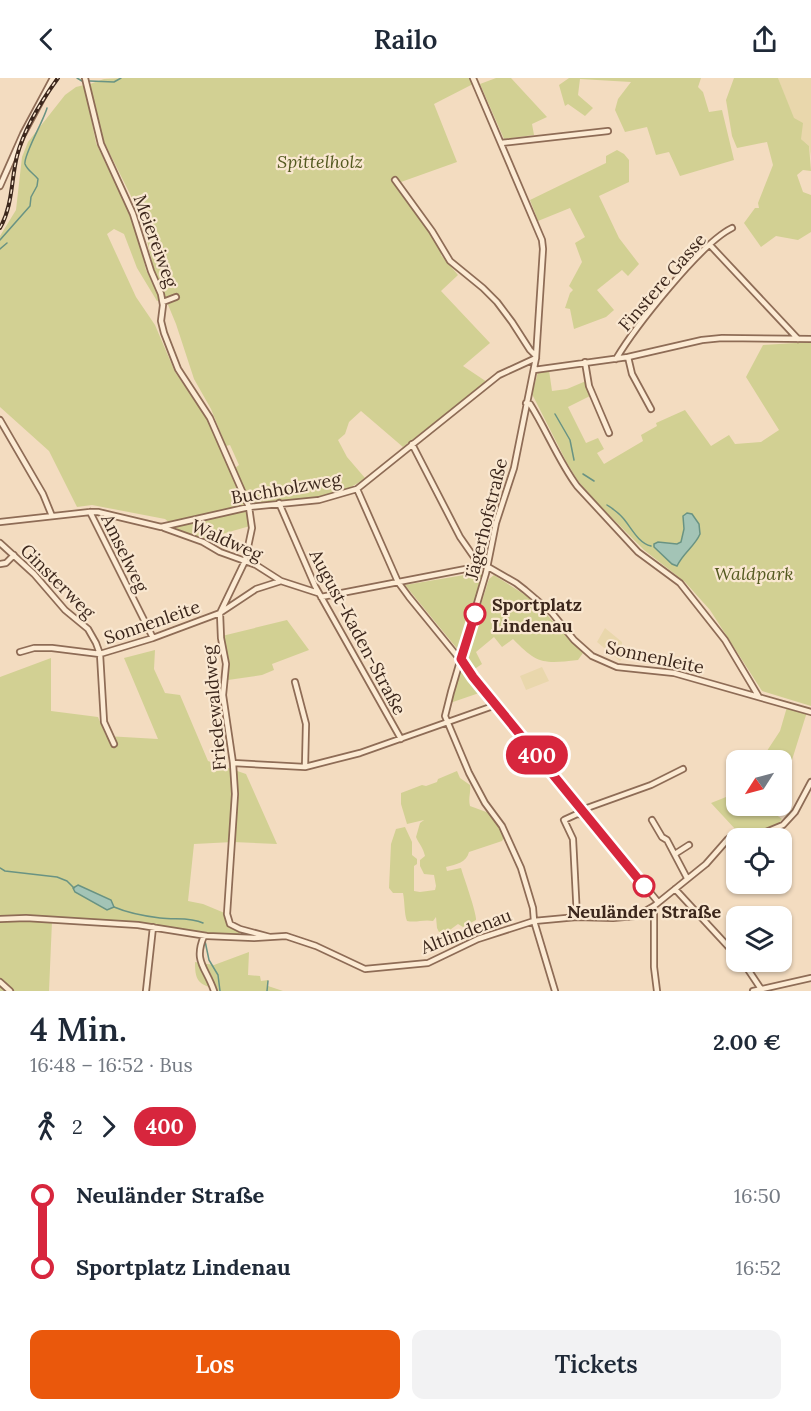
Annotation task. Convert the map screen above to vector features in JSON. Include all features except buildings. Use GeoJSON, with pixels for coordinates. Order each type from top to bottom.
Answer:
{"type":"FeatureCollection","features":[{"type":"Feature","properties":{"kind":"street"},"geometry":{"type":"LineString","coordinates":[[0,186],[18,143],[53,78]]}},
{"type":"Feature","properties":{"kind":"street","name":"Meiereiweg"},"geometry":{"type":"LineString","coordinates":[[85,78],[100,144],[133,214],[163,302],[162,328],[178,369],[210,418],[249,507]]}},
{"type":"Feature","properties":{"kind":"street","name":"Jägerhofstraße"},"geometry":{"type":"LineString","coordinates":[[447,723],[445,716],[475,614],[496,523],[514,468],[534,370],[543,249],[542,240],[473,78]]}},
{"type":"Feature","properties":{"kind":"street"},"geometry":{"type":"LineString","coordinates":[[501,143],[608,131]]}},
{"type":"Feature","properties":{"kind":"street"},"geometry":{"type":"LineString","coordinates":[[395,180],[432,231],[450,261],[497,302],[536,357]]}},
{"type":"Feature","properties":{"kind":"street","name":"Finstere Gasse"},"geometry":{"type":"LineString","coordinates":[[616,359],[662,296],[710,245],[732,228]]}},
{"type":"Feature","properties":{"kind":"street"},"geometry":{"type":"LineString","coordinates":[[710,245],[798,339]]}},
{"type":"Feature","properties":{"kind":"street"},"geometry":{"type":"LineString","coordinates":[[163,302],[176,297]]}},
{"type":"Feature","properties":{"kind":"street"},"geometry":{"type":"LineString","coordinates":[[534,370],[628,357],[702,340],[722,338],[811,339]]}},
{"type":"Feature","properties":{"kind":"street","name":"Buchholzweg"},"geometry":{"type":"LineString","coordinates":[[0,522],[98,512],[161,527],[249,507],[319,500],[357,489],[500,375],[536,357]]}},
{"type":"Feature","properties":{"kind":"street"},"geometry":{"type":"LineString","coordinates":[[628,357],[632,374],[651,410]]}},
{"type":"Feature","properties":{"kind":"street"},"geometry":{"type":"LineString","coordinates":[[585,362],[589,386],[609,433]]}},
{"type":"Feature","properties":{"kind":"street"},"geometry":{"type":"LineString","coordinates":[[526,403],[530,404],[540,420],[568,474],[577,486],[638,552],[680,583],[725,640],[759,697]]}},
{"type":"Feature","properties":{"kind":"street"},"geometry":{"type":"LineString","coordinates":[[0,420],[43,494],[52,516]]}},
{"type":"Feature","properties":{"kind":"street"},"geometry":{"type":"LineString","coordinates":[[280,581],[320,595],[481,565],[460,537],[412,444]]}},
{"type":"Feature","properties":{"kind":"street"},"geometry":{"type":"LineString","coordinates":[[357,489],[398,582],[656,904],[654,967],[657,991]]}},
{"type":"Feature","properties":{"kind":"street","name":"August-Kaden-Straße"},"geometry":{"type":"LineString","coordinates":[[279,503],[320,595],[401,739]]}},
{"type":"Feature","properties":{"kind":"street","name":"Friedewaldweg"},"geometry":{"type":"LineString","coordinates":[[227,914],[235,794],[223,695],[226,664],[221,638],[220,613],[245,561],[252,528],[249,507]]}},
{"type":"Feature","properties":{"kind":"street","name":"Amselweg"},"geometry":{"type":"LineString","coordinates":[[90,512],[153,638]]}},
{"type":"Feature","properties":{"kind":"street","name":"Waldweg"},"geometry":{"type":"LineString","coordinates":[[161,527],[204,542],[220,552],[255,565],[280,581]]}},
{"type":"Feature","properties":{"kind":"street","name":"Ginsterweg"},"geometry":{"type":"LineString","coordinates":[[0,543],[65,610],[88,629],[100,654],[104,722],[114,744]]}},
{"type":"Feature","properties":{"kind":"street"},"geometry":{"type":"LineString","coordinates":[[0,564],[6,563],[14,555]]}},
{"type":"Feature","properties":{"kind":"street","name":"Sonnenleite"},"geometry":{"type":"LineString","coordinates":[[481,565],[525,590],[552,613],[584,650],[600,661],[617,667],[674,674],[811,712]]}},
{"type":"Feature","properties":{"kind":"street","name":"Sonnenleite"},"geometry":{"type":"LineString","coordinates":[[20,652],[34,648],[52,648],[100,654],[153,638],[220,613],[256,589],[280,581]]}},
{"type":"Feature","properties":{"kind":"street"},"geometry":{"type":"LineString","coordinates":[[294,682],[306,724],[305,766]]}},
{"type":"Feature","properties":{"kind":"street"},"geometry":{"type":"LineString","coordinates":[[233,763],[305,766],[360,753],[496,705]]}},
{"type":"Feature","properties":{"kind":"street"},"geometry":{"type":"LineString","coordinates":[[447,723],[468,773],[510,841],[521,868],[555,991]]}},
{"type":"Feature","properties":{"kind":"street"},"geometry":{"type":"LineString","coordinates":[[586,815],[587,808],[651,785],[682,769]]}},
{"type":"Feature","properties":{"kind":"street","name":"Altlindenau"},"geometry":{"type":"LineString","coordinates":[[0,918],[153,927],[204,936],[286,936],[316,946],[365,969],[432,962],[478,939],[534,921],[577,917],[630,917],[656,904],[675,889],[706,864],[733,835],[765,832],[783,825],[795,812],[811,782]]}},
{"type":"Feature","properties":{"kind":"street"},"geometry":{"type":"LineString","coordinates":[[577,917],[573,839],[564,820],[577,814],[586,815]]}},
{"type":"Feature","properties":{"kind":"street"},"geometry":{"type":"LineString","coordinates":[[652,820],[662,837],[667,840],[687,878]]}},
{"type":"Feature","properties":{"kind":"street"},"geometry":{"type":"LineString","coordinates":[[675,854],[688,845]]}},
{"type":"Feature","properties":{"kind":"street"},"geometry":{"type":"LineString","coordinates":[[675,889],[726,944]]}},
{"type":"Feature","properties":{"kind":"street","name":"Altlindenau"},"geometry":{"type":"LineString","coordinates":[[227,914],[230,924],[270,937]]}},
{"type":"Feature","properties":{"kind":"street"},"geometry":{"type":"LineString","coordinates":[[146,991],[153,927]]}},
{"type":"Feature","properties":{"kind":"street"},"geometry":{"type":"LineString","coordinates":[[204,936],[199,959],[214,991]]}},
{"type":"Feature","properties":{"kind":"street"},"geometry":{"type":"LineString","coordinates":[[751,972],[762,990]]}},
{"type":"Feature","properties":{"kind":"street"},"geometry":{"type":"LineString","coordinates":[[753,991],[811,978]]}},
{"type":"Feature","properties":{"kind":"street"},"geometry":{"type":"LineString","coordinates":[[0,982],[10,991]]}},
{"type":"Feature","properties":{"kind":"shaded area"},"geometry":{"type":"Polygon","coordinates":[[[778,78],[811,78],[811,156],[809,146],[801,139],[778,78]]]}},
{"type":"Feature","properties":{"kind":"shaded area"},"geometry":{"type":"Polygon","coordinates":[[[687,513],[692,514],[699,524],[700,534],[677,566],[654,547],[654,544],[681,542],[684,529],[683,516],[687,513]]]}},
{"type":"Feature","properties":{"kind":"shaded area"},"geometry":{"type":"Polygon","coordinates":[[[605,628],[622,642],[623,658],[620,661],[597,642],[605,628]]]}},
{"type":"Feature","properties":{"kind":"shaded area"},"geometry":{"type":"Polygon","coordinates":[[[542,667],[549,681],[526,690],[520,676],[542,667]]]}},
{"type":"Feature","properties":{"kind":"shaded area"},"geometry":{"type":"Polygon","coordinates":[[[78,885],[111,900],[114,907],[107,910],[75,892],[73,888],[78,885]]]}},
{"type":"Feature","properties":{"kind":"green space","name":"Spittelholz"},"geometry":{"type":"Polygon","coordinates":[[[470,78],[473,84],[434,104],[457,162],[401,182],[400,185],[436,232],[445,250],[441,255],[458,275],[441,291],[490,343],[463,366],[487,382],[403,447],[361,411],[349,422],[345,434],[338,440],[347,457],[365,478],[339,492],[325,496],[250,503],[235,468],[239,465],[230,445],[226,446],[211,409],[194,379],[176,324],[154,271],[143,223],[104,142],[90,84],[104,79],[470,78]]]}},
{"type":"Feature","properties":{"kind":"green space"},"geometry":{"type":"Polygon","coordinates":[[[496,78],[511,78],[547,117],[532,124],[534,135],[504,139],[480,84],[496,78]]]}},
{"type":"Feature","properties":{"kind":"green space"},"geometry":{"type":"Polygon","coordinates":[[[569,78],[701,78],[698,87],[703,92],[709,112],[722,110],[734,160],[680,176],[669,152],[656,155],[647,127],[625,132],[615,110],[618,99],[631,82],[580,79],[578,95],[593,108],[585,116],[568,104],[565,106],[559,85],[569,78]]]}},
{"type":"Feature","properties":{"kind":"green space"},"geometry":{"type":"Polygon","coordinates":[[[734,78],[778,78],[794,118],[803,123],[801,139],[809,146],[811,171],[803,170],[797,175],[803,192],[811,195],[811,232],[798,240],[776,236],[761,247],[744,223],[755,208],[759,208],[758,203],[773,165],[767,142],[737,148],[732,136],[726,100],[734,78]]]}},
{"type":"Feature","properties":{"kind":"green space"},"geometry":{"type":"Polygon","coordinates":[[[84,85],[96,143],[135,225],[146,270],[161,300],[157,301],[137,268],[124,234],[114,229],[107,234],[136,297],[155,325],[175,372],[208,420],[243,502],[250,526],[194,542],[165,519],[92,505],[77,507],[49,451],[0,407],[0,236],[16,210],[22,157],[28,142],[65,95],[76,87],[84,85]]]}},
{"type":"Feature","properties":{"kind":"green space"},"geometry":{"type":"Polygon","coordinates":[[[617,150],[629,160],[629,182],[599,196],[619,238],[639,264],[628,276],[622,270],[597,290],[614,310],[606,317],[574,329],[570,309],[565,308],[573,290],[569,286],[582,262],[575,243],[585,237],[570,208],[538,221],[530,200],[606,163],[606,156],[617,150]]]}},
{"type":"Feature","properties":{"kind":"green space","name":"Waldpark"},"geometry":{"type":"Polygon","coordinates":[[[811,342],[811,706],[762,691],[710,610],[685,582],[644,550],[578,481],[532,394],[538,372],[549,370],[552,391],[567,389],[586,381],[590,396],[568,407],[586,443],[598,438],[604,449],[597,453],[604,464],[643,441],[641,435],[657,426],[656,423],[685,410],[711,446],[729,435],[735,444],[761,442],[779,430],[746,377],[763,345],[811,342]],[[683,516],[684,529],[681,542],[677,544],[662,542],[677,565],[697,540],[683,516]]]}},
{"type":"Feature","properties":{"kind":"green space"},"geometry":{"type":"Polygon","coordinates":[[[482,572],[471,616],[459,651],[405,585],[482,572]]]}},
{"type":"Feature","properties":{"kind":"green space"},"geometry":{"type":"Polygon","coordinates":[[[494,575],[533,600],[583,653],[578,660],[548,662],[535,658],[513,639],[502,647],[494,637],[476,652],[482,664],[473,670],[464,657],[489,579],[494,575]]]}},
{"type":"Feature","properties":{"kind":"green space"},"geometry":{"type":"Polygon","coordinates":[[[287,620],[309,650],[272,664],[274,670],[262,675],[228,680],[222,636],[287,620]]]}},
{"type":"Feature","properties":{"kind":"green space"},"geometry":{"type":"Polygon","coordinates":[[[155,650],[154,669],[165,693],[180,695],[208,761],[246,774],[277,844],[233,842],[194,844],[188,901],[203,904],[227,914],[229,925],[240,932],[240,936],[0,917],[0,677],[51,658],[51,711],[98,717],[106,736],[158,739],[124,658],[155,650]]]}},
{"type":"Feature","properties":{"kind":"green space"},"geometry":{"type":"Polygon","coordinates":[[[466,672],[482,692],[450,703],[459,673],[466,672]]]}},
{"type":"Feature","properties":{"kind":"green space"},"geometry":{"type":"Polygon","coordinates":[[[787,707],[807,712],[792,760],[792,750],[768,750],[780,731],[787,707]]]}},
{"type":"Feature","properties":{"kind":"green space"},"geometry":{"type":"Polygon","coordinates":[[[457,771],[460,778],[470,785],[470,806],[489,813],[505,836],[502,841],[469,852],[463,861],[446,867],[447,871],[461,868],[476,920],[463,927],[458,924],[443,935],[437,928],[436,917],[433,921],[407,921],[403,893],[393,893],[389,888],[391,844],[396,829],[405,827],[412,842],[412,855],[417,859],[417,864],[414,866],[414,891],[435,890],[434,875],[424,874],[420,866],[420,860],[425,856],[416,837],[420,823],[424,820],[407,824],[401,804],[401,793],[437,782],[438,779],[457,771]]]}},
{"type":"Feature","properties":{"kind":"green space"},"geometry":{"type":"Polygon","coordinates":[[[726,797],[726,816],[778,816],[782,819],[770,828],[734,828],[711,803],[726,797]]]}},
{"type":"Feature","properties":{"kind":"green space"},"geometry":{"type":"Polygon","coordinates":[[[0,920],[52,921],[49,991],[0,991],[0,920]]]}},
{"type":"Feature","properties":{"kind":"green space"},"geometry":{"type":"Polygon","coordinates":[[[249,952],[248,975],[260,976],[261,981],[268,980],[268,986],[283,991],[214,991],[198,979],[195,962],[214,965],[249,952]]]}},
{"type":"Feature","properties":{"kind":"waterway"},"geometry":{"type":"LineString","coordinates":[[77,78],[82,81]]}},
{"type":"Feature","properties":{"kind":"waterway"},"geometry":{"type":"LineString","coordinates":[[90,81],[114,82],[121,78]]}},
{"type":"Feature","properties":{"kind":"waterway"},"geometry":{"type":"LineString","coordinates":[[0,240],[30,206],[38,179],[26,166],[25,160],[47,108]]}},
{"type":"Feature","properties":{"kind":"waterway"},"geometry":{"type":"LineString","coordinates":[[0,249],[7,243]]}},
{"type":"Feature","properties":{"kind":"waterway"},"geometry":{"type":"LineString","coordinates":[[555,414],[570,440],[574,460]]}},
{"type":"Feature","properties":{"kind":"waterway"},"geometry":{"type":"LineString","coordinates":[[583,474],[594,481]]}},
{"type":"Feature","properties":{"kind":"waterway"},"geometry":{"type":"LineString","coordinates":[[607,505],[621,516],[639,538],[651,546]]}},
{"type":"Feature","properties":{"kind":"waterway"},"geometry":{"type":"LineString","coordinates":[[0,868],[5,871],[57,877],[67,881],[74,888]]}},
{"type":"Feature","properties":{"kind":"waterway"},"geometry":{"type":"LineString","coordinates":[[114,907],[142,915],[203,923]]}},
{"type":"Feature","properties":{"kind":"waterway"},"geometry":{"type":"LineString","coordinates":[[205,941],[209,960],[218,975],[220,991]]}},
{"type":"Feature","properties":{"kind":"waterway"},"geometry":{"type":"LineString","coordinates":[[267,991],[268,981]]}},
{"type":"Feature","properties":{"kind":"railway"},"geometry":{"type":"LineString","coordinates":[[0,228],[10,201],[20,146],[34,115],[58,78]]}},
{"type":"Feature","properties":{"kind":"bus line","name":"400"},"geometry":{"type":"LineString","coordinates":[[475,614],[461,659],[473,677],[644,886]]}},
{"type":"Feature","properties":{"kind":"place","name":"Sportplatz Lindenau"},"geometry":{"type":"Point","coordinates":[475,614]}},
{"type":"Feature","properties":{"kind":"place","name":"Neuländer Straße"},"geometry":{"type":"Point","coordinates":[644,886]}}]}
